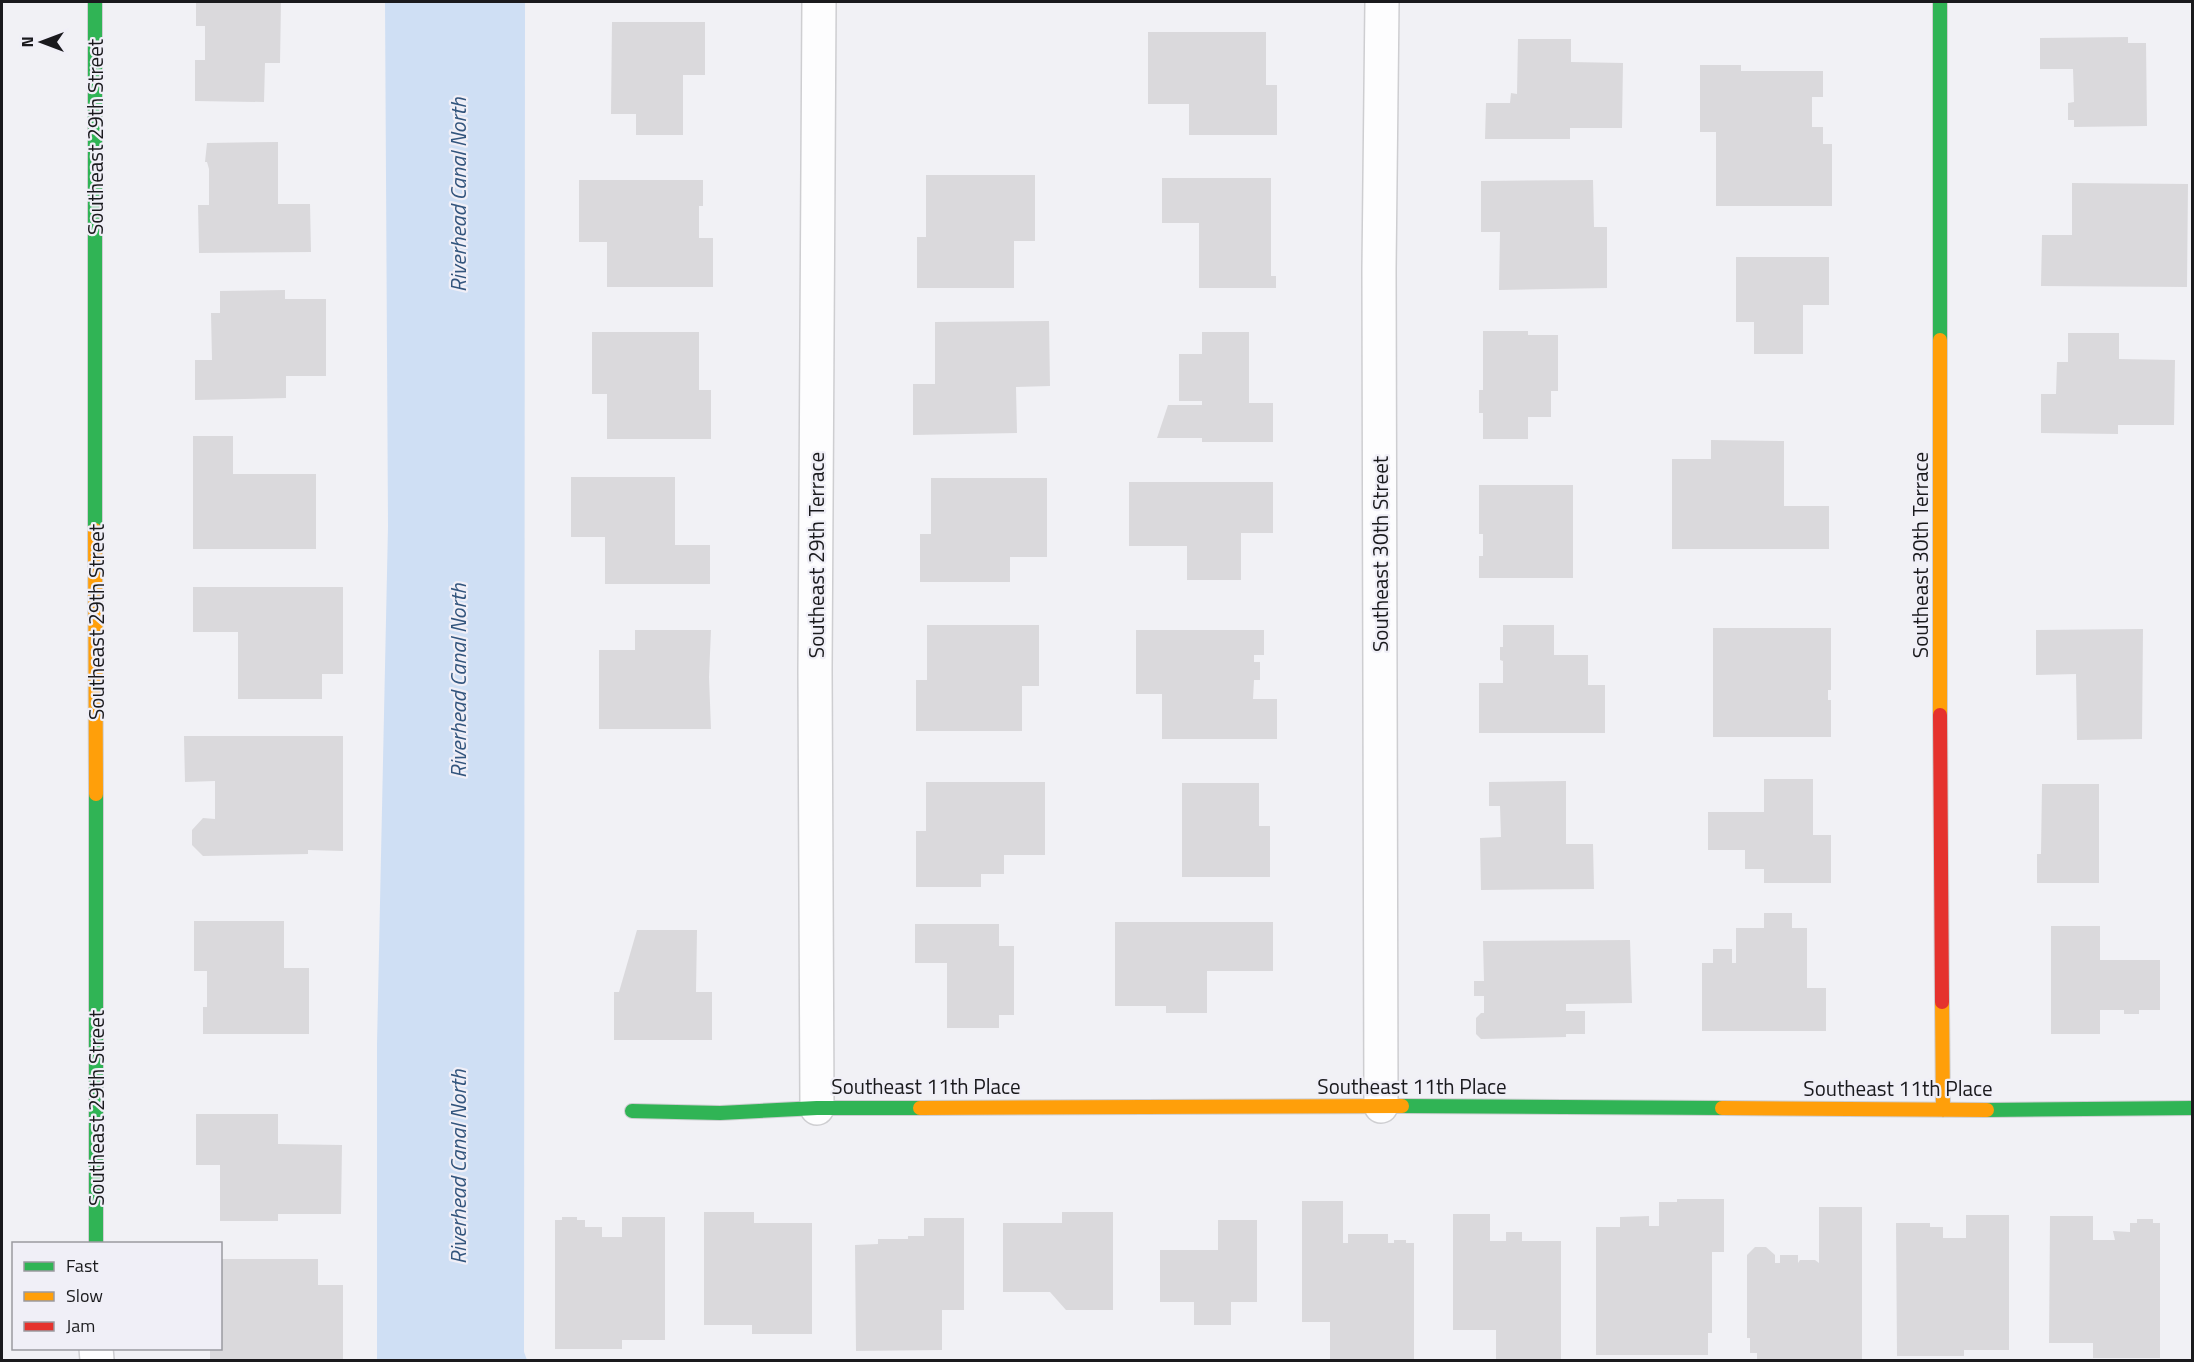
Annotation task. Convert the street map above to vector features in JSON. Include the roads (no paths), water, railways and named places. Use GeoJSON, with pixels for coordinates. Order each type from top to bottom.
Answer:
{"type":"FeatureCollection","features":[{"type":"Feature","properties":{"kind":"street","name":"Southeast 29th Street"},"geometry":{"type":"LineString","coordinates":[[95,2],[96,1242]]}},
{"type":"Feature","properties":{"kind":"street","name":"Southeast 29th Terrace"},"geometry":{"type":"LineString","coordinates":[[817,1108],[815,670],[819,2]]}},
{"type":"Feature","properties":{"kind":"street","name":"Southeast 30th Street"},"geometry":{"type":"LineString","coordinates":[[1382,2],[1379,269],[1382,1107]]}},
{"type":"Feature","properties":{"kind":"street","name":"Southeast 30th Terrace"},"geometry":{"type":"LineString","coordinates":[[1940,2],[1943,1110]]}},
{"type":"Feature","properties":{"kind":"street","name":"Southeast 11th Place"},"geometry":{"type":"LineString","coordinates":[[632,1111],[720,1113],[817,1108],[1382,1107],[1943,1110],[2193,1108]]}},
{"type":"Feature","properties":{"kind":"water","name":"Riverhead Canal North"},"geometry":{"type":"Polygon","coordinates":[[[385,2],[525,2],[524,1352],[527,1360],[377,1360],[377,1044],[388,526],[385,2]]]}}]}
